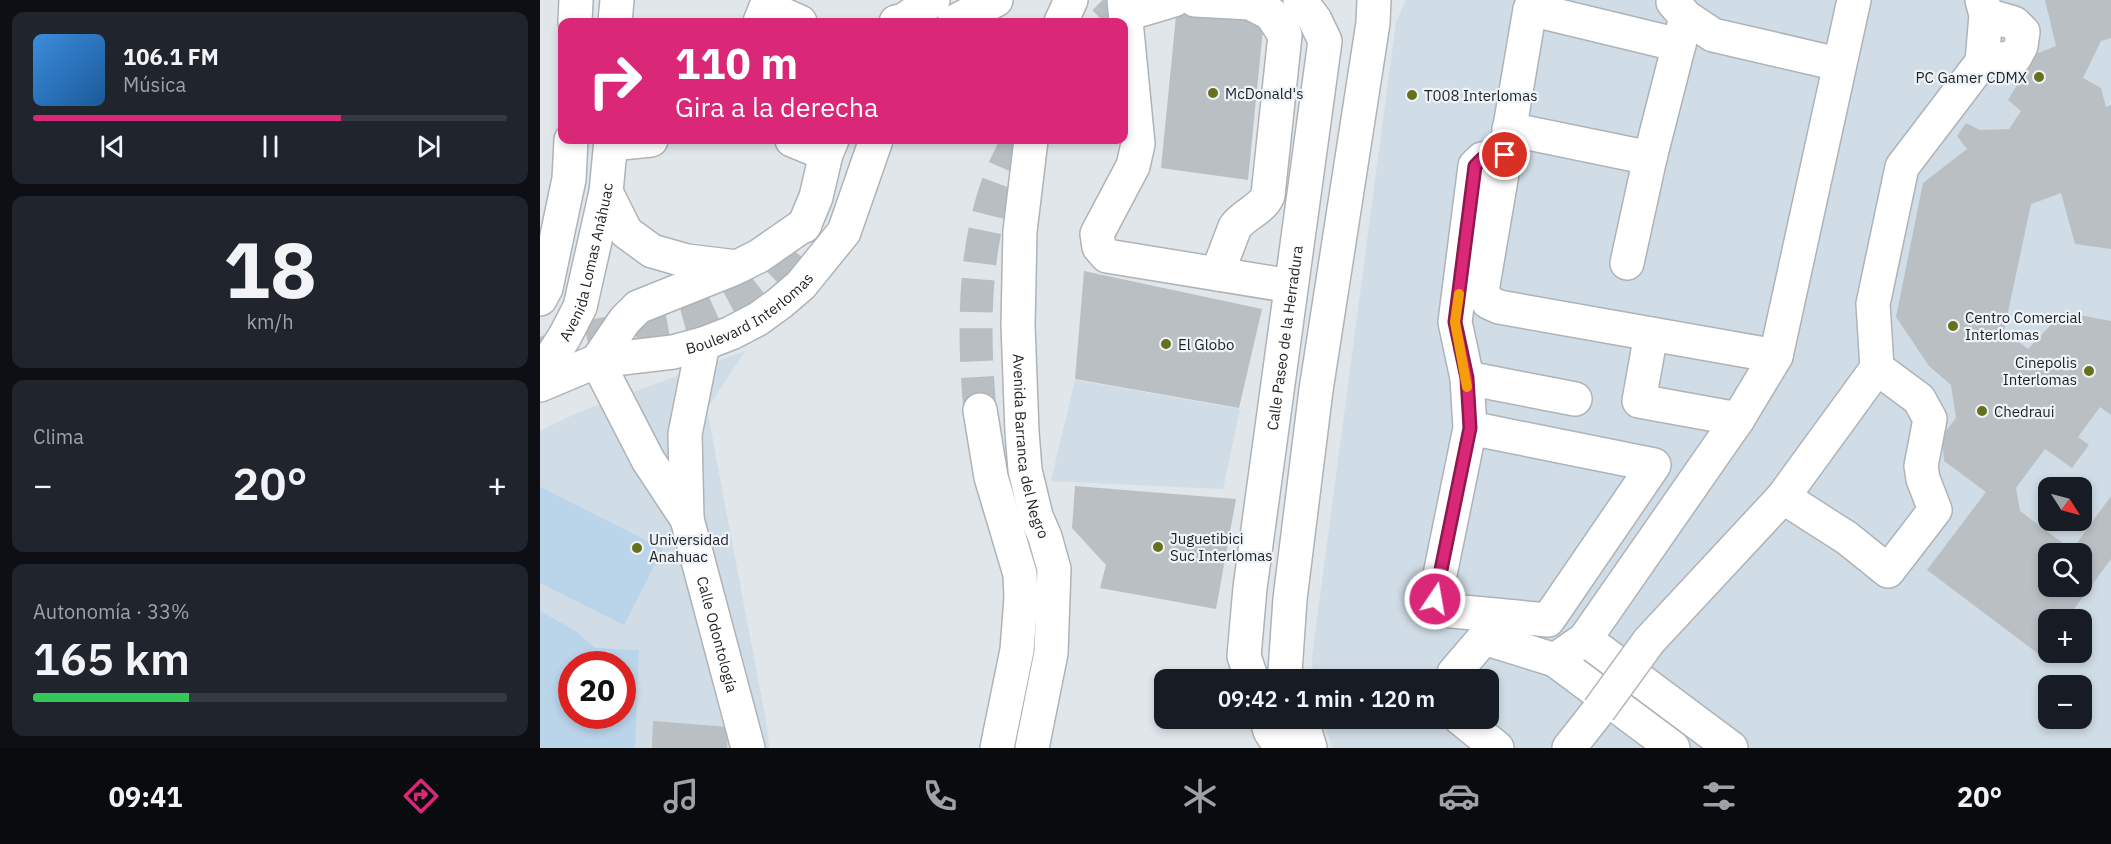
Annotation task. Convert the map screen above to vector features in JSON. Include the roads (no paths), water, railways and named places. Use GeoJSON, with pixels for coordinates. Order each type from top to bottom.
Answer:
{"type":"FeatureCollection","features":[{"type":"Feature","properties":{"kind":"main road"},"geometry":{"type":"LineString","coordinates":[[575,18],[576,0]]}},
{"type":"Feature","properties":{"kind":"main road"},"geometry":{"type":"LineString","coordinates":[[615,18],[617,0]]}},
{"type":"Feature","properties":{"kind":"main road"},"geometry":{"type":"LineString","coordinates":[[894,18],[896,0]]}},
{"type":"Feature","properties":{"kind":"main road"},"geometry":{"type":"LineString","coordinates":[[897,18],[913,0]]}},
{"type":"Feature","properties":{"kind":"main road"},"geometry":{"type":"LineString","coordinates":[[907,18],[933,0]]}},
{"type":"Feature","properties":{"kind":"main road"},"geometry":{"type":"LineString","coordinates":[[962,18],[996,0]]}},
{"type":"Feature","properties":{"kind":"main road"},"geometry":{"type":"LineString","coordinates":[[1063,18],[1071,0]]}},
{"type":"Feature","properties":{"kind":"main road"},"geometry":{"type":"LineString","coordinates":[[1126,7],[1174,0]]}},
{"type":"Feature","properties":{"kind":"main road"},"geometry":{"type":"LineString","coordinates":[[1195,0],[1250,3],[1271,14],[1285,35],[1268,195],[1265,203],[1235,227],[1218,274]]}},
{"type":"Feature","properties":{"kind":"main road","name":"Calle Paseo de la Herradura"},"geometry":{"type":"LineString","coordinates":[[1248,669],[1244,656],[1250,588],[1325,41],[1315,20],[1300,0]]}},
{"type":"Feature","properties":{"kind":"main road"},"geometry":{"type":"LineString","coordinates":[[1316,390],[1310,363],[1355,0]]}},
{"type":"Feature","properties":{"kind":"main road"},"geometry":{"type":"LineString","coordinates":[[1286,669],[1290,599],[1316,390],[1371,35],[1374,0]]}},
{"type":"Feature","properties":{"kind":"main road"},"geometry":{"type":"LineString","coordinates":[[1555,660],[1585,639],[1738,418],[1776,356],[1838,64],[1854,0]]}},
{"type":"Feature","properties":{"kind":"main road"},"geometry":{"type":"LineString","coordinates":[[762,18],[766,8],[790,18]]}},
{"type":"Feature","properties":{"kind":"main road"},"geometry":{"type":"LineString","coordinates":[[1569,748],[1649,642],[1783,497],[1877,368],[1873,304],[1902,168],[1982,62],[1984,8]]}},
{"type":"Feature","properties":{"kind":"main road"},"geometry":{"type":"LineString","coordinates":[[1776,356],[1499,307],[1488,302],[1482,291],[1530,9],[1679,21],[1713,35],[1838,64]]}},
{"type":"Feature","properties":{"kind":"main road"},"geometry":{"type":"LineString","coordinates":[[1627,263],[1679,21]]}},
{"type":"Feature","properties":{"kind":"main road"},"geometry":{"type":"LineString","coordinates":[[1128,30],[1138,144],[1133,166],[1097,234],[1099,247],[1107,256],[1291,286]]}},
{"type":"Feature","properties":{"kind":"main road"},"geometry":{"type":"LineString","coordinates":[[1470,428],[1654,465],[1548,621],[1452,611],[1435,599],[1470,428],[1467,378],[1455,322],[1475,166],[1507,142],[1650,158]]}},
{"type":"Feature","properties":{"kind":"main road","name":"Avenida Lomas Anáhuac"},"geometry":{"type":"LineString","coordinates":[[540,299],[546,288],[569,179],[571,144]]}},
{"type":"Feature","properties":{"kind":"main road","name":"Avenida Lomas Anáhuac"},"geometry":{"type":"LineString","coordinates":[[540,375],[580,307],[606,192],[611,144]]}},
{"type":"Feature","properties":{"kind":"main road"},"geometry":{"type":"LineString","coordinates":[[687,519],[648,460],[597,361],[625,320],[638,308],[759,256],[804,225],[816,196],[829,147],[813,144]]}},
{"type":"Feature","properties":{"kind":"main road","name":"Boulevard Interlomas"},"geometry":{"type":"LineString","coordinates":[[540,385],[597,361],[673,352],[703,344],[758,319],[801,285],[844,232],[875,144]]}},
{"type":"Feature","properties":{"kind":"main road","name":"Avenida Barranca del Negro"},"geometry":{"type":"LineString","coordinates":[[1031,144],[1020,231],[1018,325],[1022,432],[1027,478],[1036,516],[1054,569],[1051,653],[1032,748]]}},
{"type":"Feature","properties":{"kind":"main road"},"geometry":{"type":"LineString","coordinates":[[606,192],[626,232],[652,251],[687,261],[737,267]]}},
{"type":"Feature","properties":{"kind":"main road"},"geometry":{"type":"LineString","coordinates":[[1651,334],[1639,401],[1738,418]]}},
{"type":"Feature","properties":{"kind":"main road"},"geometry":{"type":"LineString","coordinates":[[687,519],[685,435],[703,344]]}},
{"type":"Feature","properties":{"kind":"main road"},"geometry":{"type":"LineString","coordinates":[[1783,497],[1846,538],[1888,572],[1935,510],[1923,479],[1921,466],[1930,419],[1919,399],[1877,368]]}},
{"type":"Feature","properties":{"kind":"main road"},"geometry":{"type":"LineString","coordinates":[[1467,378],[1575,399]]}},
{"type":"Feature","properties":{"kind":"main road"},"geometry":{"type":"LineString","coordinates":[[980,410],[991,477],[1020,574],[1021,598],[1017,650],[997,748]]}},
{"type":"Feature","properties":{"kind":"main road","name":"Calle Odontología"},"geometry":{"type":"LineString","coordinates":[[687,519],[748,748]]}},
{"type":"Feature","properties":{"kind":"main road"},"geometry":{"type":"LineString","coordinates":[[1457,669],[1484,638],[1555,660],[1673,748]]}},
{"type":"Feature","properties":{"kind":"main road"},"geometry":{"type":"LineString","coordinates":[[1585,639],[1731,748]]}},
{"type":"Feature","properties":{"kind":"main road"},"geometry":{"type":"LineString","coordinates":[[1269,729],[1281,748]]}},
{"type":"Feature","properties":{"kind":"main road"},"geometry":{"type":"LineString","coordinates":[[1304,729],[1310,748]]}},
{"type":"Feature","properties":{"kind":"main road"},"geometry":{"type":"LineString","coordinates":[[1474,729],[1497,748]]}},
{"type":"Feature","properties":{"kind":"tunnel"},"geometry":{"type":"LineString","coordinates":[[1108,18],[1126,0]]}},
{"type":"Feature","properties":{"kind":"tunnel"},"geometry":{"type":"LineString","coordinates":[[980,410],[976,342],[979,271],[992,202],[1017,144]]}},
{"type":"Feature","properties":{"kind":"tunnel"},"geometry":{"type":"LineString","coordinates":[[541,355],[571,342],[687,318],[728,302],[764,277],[793,245],[804,226]]}},
{"type":"Feature","properties":{"kind":"place","name":"PC Gamer CDMX"},"geometry":{"type":"Point","coordinates":[2039,77]}},
{"type":"Feature","properties":{"kind":"place","name":"McDonald's"},"geometry":{"type":"Point","coordinates":[1213,93]}},
{"type":"Feature","properties":{"kind":"place","name":"T008 Interlomas"},"geometry":{"type":"Point","coordinates":[1412,95]}},
{"type":"Feature","properties":{"kind":"place","name":"Centro Comercial Interlomas"},"geometry":{"type":"Point","coordinates":[1953,326]}},
{"type":"Feature","properties":{"kind":"place","name":"El Globo"},"geometry":{"type":"Point","coordinates":[1166,344]}},
{"type":"Feature","properties":{"kind":"place","name":"Cinepolis Interlomas"},"geometry":{"type":"Point","coordinates":[2089,371]}},
{"type":"Feature","properties":{"kind":"place","name":"Chedraui"},"geometry":{"type":"Point","coordinates":[1982,411]}},
{"type":"Feature","properties":{"kind":"place","name":"Juguetibici Suc Interlomas"},"geometry":{"type":"Point","coordinates":[1158,547]}},
{"type":"Feature","properties":{"kind":"place","name":"Universidad Anahuac"},"geometry":{"type":"Point","coordinates":[637,548]}}]}
